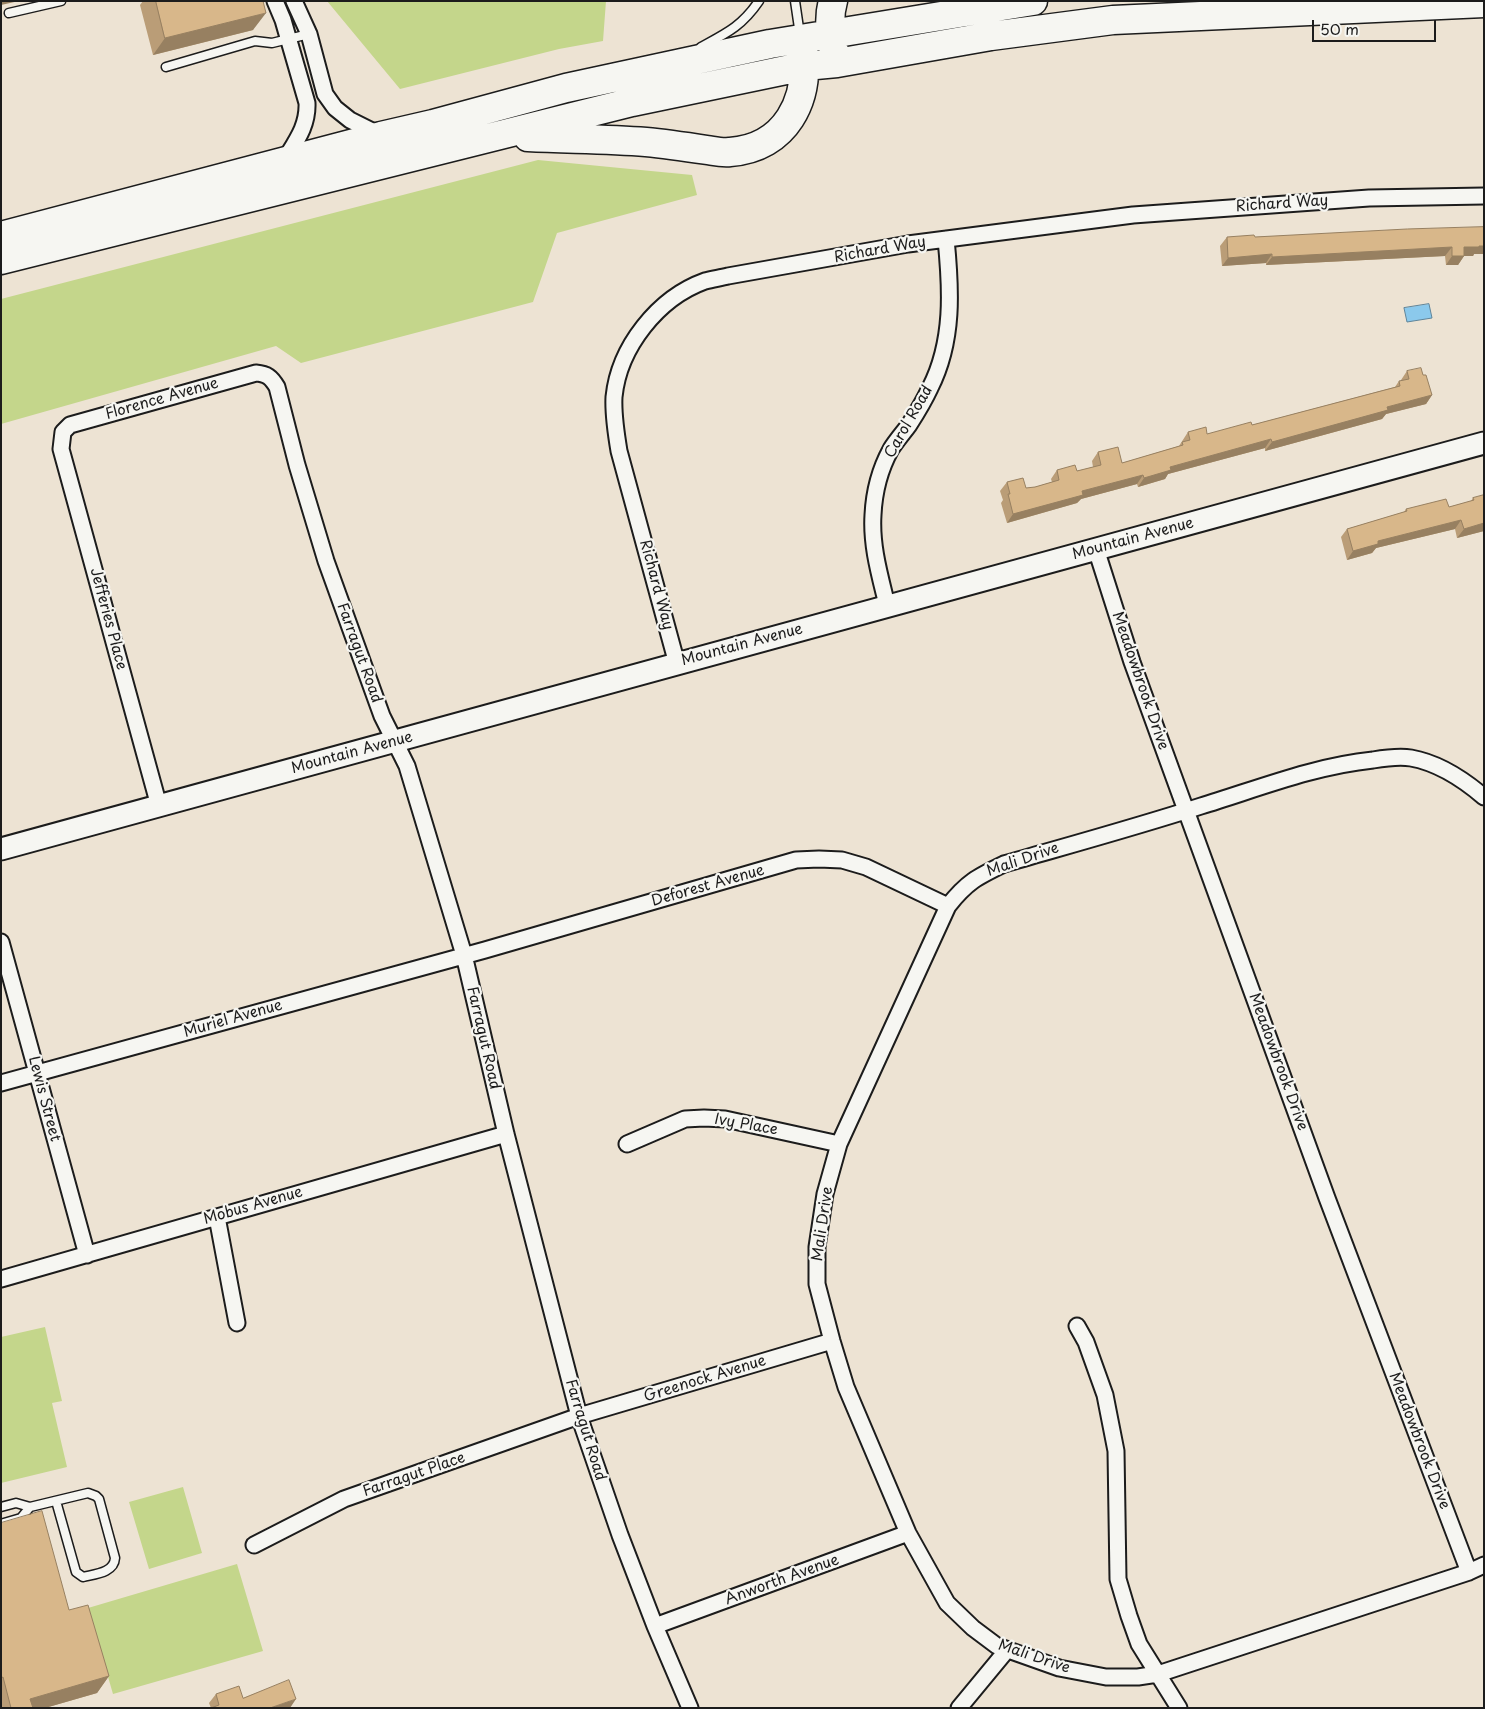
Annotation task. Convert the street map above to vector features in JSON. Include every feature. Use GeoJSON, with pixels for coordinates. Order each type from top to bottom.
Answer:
{"type":"FeatureCollection","features":[{"type":"Feature","properties":{"kind":"highway"},"geometry":{"type":"LineString","coordinates":[[834,1],[830,12],[830,33],[836,63]]}},
{"type":"Feature","properties":{"kind":"highway"},"geometry":{"type":"LineString","coordinates":[[1,236],[566,88],[667,65],[801,37],[1033,1]]}},
{"type":"Feature","properties":{"kind":"highway"},"geometry":{"type":"LineString","coordinates":[[1,260],[632,102],[805,66],[836,63],[991,36],[1113,20],[1484,3]]}},
{"type":"Feature","properties":{"kind":"highway"},"geometry":{"type":"LineString","coordinates":[[500,136],[647,142],[728,152],[754,148],[774,136],[787,125],[794,113],[800,98],[805,66],[801,37]]}},
{"type":"Feature","properties":{"kind":"street"},"geometry":{"type":"LineString","coordinates":[[296,3],[310,34],[326,94],[335,108],[350,120],[381,136]]}},
{"type":"Feature","properties":{"kind":"street"},"geometry":{"type":"LineString","coordinates":[[277,7],[289,39],[308,103],[308,115],[304,126],[284,162]]}},
{"type":"Feature","properties":{"kind":"street","name":"Richard Way"},"geometry":{"type":"LineString","coordinates":[[677,664],[619,450],[614,422],[614,396],[621,369],[633,343],[647,322],[666,304],[685,291],[705,281],[946,239],[1142,214],[1369,198],[1484,196]]}},
{"type":"Feature","properties":{"kind":"street","name":"Carol Road"},"geometry":{"type":"LineString","coordinates":[[887,605],[872,541],[876,490],[891,448],[910,422],[931,387],[948,334],[950,310],[946,239]]}},
{"type":"Feature","properties":{"kind":"street","name":"Florence Avenue"},"geometry":{"type":"LineString","coordinates":[[63,432],[70,425],[256,373],[265,373]]}},
{"type":"Feature","properties":{"kind":"street","name":"Farragut Road"},"geometry":{"type":"LineString","coordinates":[[265,373],[277,387],[297,464],[326,561],[382,716],[407,766],[464,955],[506,1134],[579,1416],[620,1535],[655,1626],[690,1708]]}},
{"type":"Feature","properties":{"kind":"street","name":"Jefferies Place"},"geometry":{"type":"LineString","coordinates":[[63,432],[61,449],[159,806]]}},
{"type":"Feature","properties":{"kind":"street","name":"Mountain Avenue"},"geometry":{"type":"LineString","coordinates":[[1,848],[1484,442]]}},
{"type":"Feature","properties":{"kind":"street","name":"Meadowbrook Drive"},"geometry":{"type":"LineString","coordinates":[[1096,549],[1132,662],[1327,1198],[1469,1572]]}},
{"type":"Feature","properties":{"kind":"street","name":"Mali Drive"},"geometry":{"type":"LineString","coordinates":[[1484,797],[1451,773],[1435,765],[1410,758],[1388,758],[1328,767],[1004,864],[977,877],[962,888],[948,906],[839,1144],[825,1194],[817,1248],[818,1284],[846,1387],[908,1533],[947,1603],[973,1628],[997,1646],[1059,1668],[1106,1677],[1138,1677],[1158,1674],[1469,1572],[1484,1565]]}},
{"type":"Feature","properties":{"kind":"street","name":"Deforest Avenue"},"geometry":{"type":"LineString","coordinates":[[464,955],[796,860],[842,860],[858,865],[948,906]]}},
{"type":"Feature","properties":{"kind":"street","name":"Lewis Street"},"geometry":{"type":"LineString","coordinates":[[1,942],[88,1255]]}},
{"type":"Feature","properties":{"kind":"street","name":"Muriel Avenue"},"geometry":{"type":"LineString","coordinates":[[1,1083],[464,955]]}},
{"type":"Feature","properties":{"kind":"street","name":"Ivy Place"},"geometry":{"type":"LineString","coordinates":[[627,1144],[685,1119],[704,1118],[725,1119],[839,1144]]}},
{"type":"Feature","properties":{"kind":"street","name":"Mobus Avenue"},"geometry":{"type":"LineString","coordinates":[[1,1279],[506,1134]]}},
{"type":"Feature","properties":{"kind":"street"},"geometry":{"type":"LineString","coordinates":[[217,1217],[237,1323]]}},
{"type":"Feature","properties":{"kind":"street"},"geometry":{"type":"LineString","coordinates":[[1077,1326],[1086,1342],[1105,1395],[1116,1451],[1118,1579],[1139,1644],[1180,1708]]}},
{"type":"Feature","properties":{"kind":"street","name":"Greenock Avenue"},"geometry":{"type":"LineString","coordinates":[[579,1416],[832,1341]]}},
{"type":"Feature","properties":{"kind":"street","name":"Farragut Place"},"geometry":{"type":"LineString","coordinates":[[254,1545],[344,1500],[579,1416]]}},
{"type":"Feature","properties":{"kind":"street","name":"Anworth Avenue"},"geometry":{"type":"LineString","coordinates":[[655,1626],[908,1533]]}},
{"type":"Feature","properties":{"kind":"street"},"geometry":{"type":"LineString","coordinates":[[959,1708],[1007,1650]]}},
{"type":"Feature","properties":{"kind":"lane"},"geometry":{"type":"LineString","coordinates":[[9,13],[61,1]]}},
{"type":"Feature","properties":{"kind":"lane"},"geometry":{"type":"LineString","coordinates":[[667,65],[728,32],[746,19],[759,1]]}},
{"type":"Feature","properties":{"kind":"lane"},"geometry":{"type":"LineString","coordinates":[[795,1],[801,37]]}},
{"type":"Feature","properties":{"kind":"lane"},"geometry":{"type":"LineString","coordinates":[[277,7],[296,3]]}},
{"type":"Feature","properties":{"kind":"lane"},"geometry":{"type":"LineString","coordinates":[[166,67],[255,41],[272,43],[310,34]]}},
{"type":"Feature","properties":{"kind":"lane"},"geometry":{"type":"LineString","coordinates":[[1,1507],[16,1503],[30,1507],[88,1492],[96,1496],[99,1499],[115,1558],[115,1563],[108,1570],[83,1578],[76,1572],[56,1501]]}},
{"type":"Feature","properties":{"kind":"lane"},"geometry":{"type":"LineString","coordinates":[[1,1524],[21,1518],[30,1507]]}},
{"type":"Feature","properties":{"kind":"green space"},"geometry":{"type":"Polygon","coordinates":[[[327,1],[606,1],[603,41],[559,49],[400,89],[327,1]]]}},
{"type":"Feature","properties":{"kind":"green space"},"geometry":{"type":"Polygon","coordinates":[[[538,160],[692,175],[697,195],[557,233],[533,302],[301,363],[276,346],[1,424],[1,299],[538,160]]]}},
{"type":"Feature","properties":{"kind":"green space"},"geometry":{"type":"Polygon","coordinates":[[[45,1327],[62,1401],[52,1403],[67,1467],[1,1483],[1,1337],[45,1327]]]}},
{"type":"Feature","properties":{"kind":"green space"},"geometry":{"type":"Polygon","coordinates":[[[183,1487],[202,1553],[149,1569],[129,1502],[183,1487]]]}},
{"type":"Feature","properties":{"kind":"green space"},"geometry":{"type":"Polygon","coordinates":[[[237,1564],[263,1651],[113,1694],[88,1608],[237,1564]]]}},
{"type":"Feature","properties":{"kind":"water"},"geometry":{"type":"Polygon","coordinates":[[[1429,304],[1432,318],[1407,322],[1404,308],[1429,304]]]}},
{"type":"Feature","properties":{"kind":"building"},"geometry":{"type":"Polygon","coordinates":[[[156,1],[263,1],[266,13],[165,38],[156,1]]]}},
{"type":"Feature","properties":{"kind":"building"},"geometry":{"type":"Polygon","coordinates":[[[1484,227],[1484,246],[1464,247],[1464,256],[1452,256],[1452,247],[1272,257],[1272,254],[1228,258],[1227,237],[1484,227]]]}},
{"type":"Feature","properties":{"kind":"building"},"geometry":{"type":"Polygon","coordinates":[[[1421,368],[1423,375],[1426,375],[1432,395],[1387,407],[1388,410],[1272,442],[1271,439],[1170,467],[1171,470],[1144,478],[1143,475],[1082,491],[1083,495],[1013,514],[1007,482],[1023,478],[1026,488],[1035,487],[1059,480],[1057,470],[1075,465],[1077,471],[1101,465],[1098,452],[1118,447],[1122,463],[1183,445],[1182,442],[1190,440],[1188,432],[1206,427],[1207,434],[1251,422],[1252,425],[1400,386],[1399,381],[1409,379],[1407,371],[1421,368]]]}},
{"type":"Feature","properties":{"kind":"building"},"geometry":{"type":"Polygon","coordinates":[[[1484,495],[1484,523],[1464,529],[1461,520],[1378,541],[1378,544],[1353,551],[1347,529],[1407,511],[1406,509],[1446,499],[1449,507],[1484,495]]]}},
{"type":"Feature","properties":{"kind":"building"},"geometry":{"type":"Polygon","coordinates":[[[42,1511],[69,1610],[88,1605],[109,1676],[30,1699],[33,1708],[11,1708],[3,1677],[1,1678],[1,1523],[42,1511]]]}},
{"type":"Feature","properties":{"kind":"building"},"geometry":{"type":"Polygon","coordinates":[[[289,1680],[296,1699],[270,1708],[211,1708],[219,1705],[216,1694],[239,1686],[243,1698],[289,1680]]]}}]}
